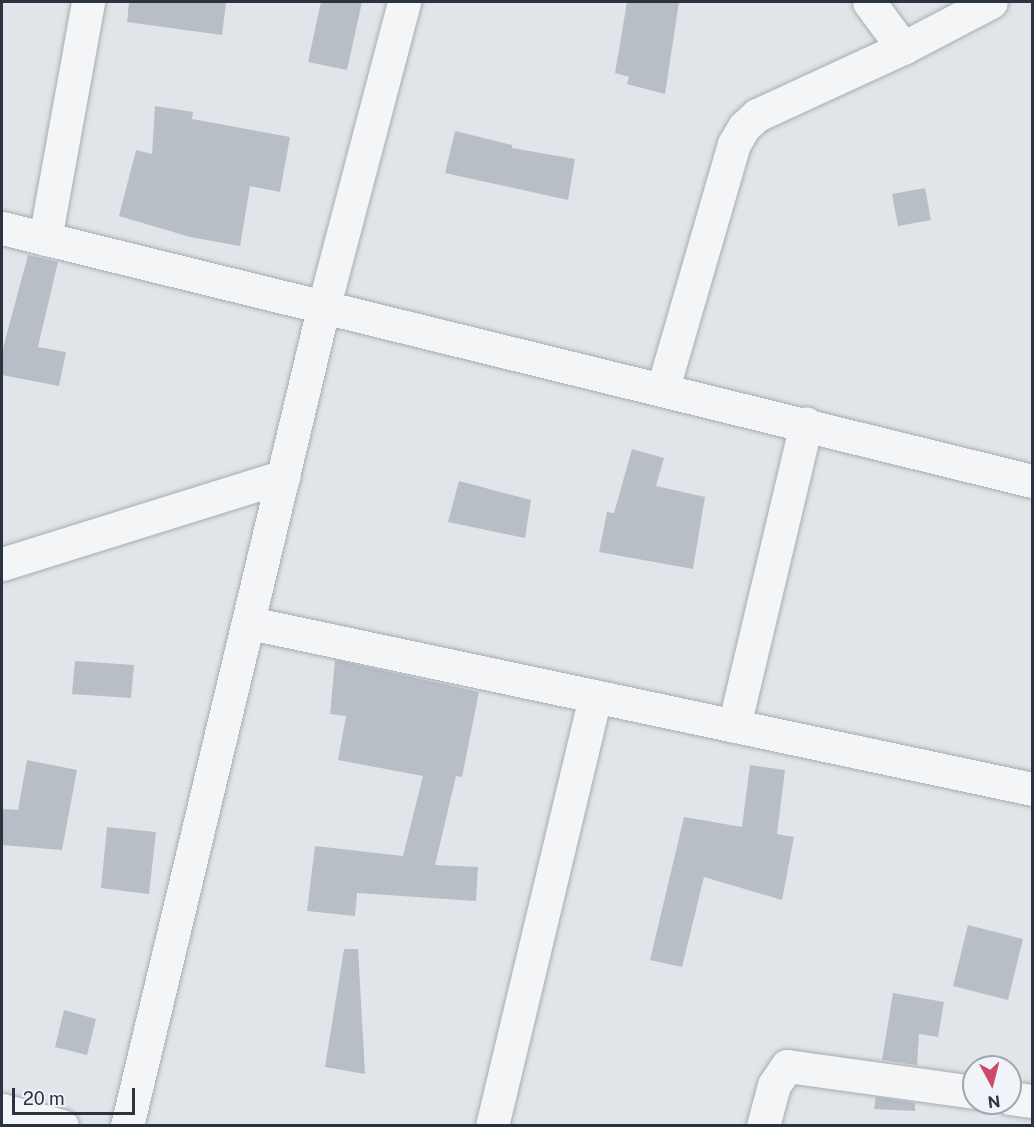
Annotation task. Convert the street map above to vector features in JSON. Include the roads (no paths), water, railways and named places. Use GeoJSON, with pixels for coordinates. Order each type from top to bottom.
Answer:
{"type":"FeatureCollection","features":[{"type":"Feature","properties":{"kind":"street"},"geometry":{"type":"LineString","coordinates":[[45,239],[88,2]]}},
{"type":"Feature","properties":{"kind":"street"},"geometry":{"type":"LineString","coordinates":[[128,1125],[250,623],[323,309],[404,2]]}},
{"type":"Feature","properties":{"kind":"street"},"geometry":{"type":"LineString","coordinates":[[869,2],[903,48]]}},
{"type":"Feature","properties":{"kind":"street"},"geometry":{"type":"LineString","coordinates":[[663,388],[734,144],[744,127],[757,115],[903,48],[991,2]]}},
{"type":"Feature","properties":{"kind":"street"},"geometry":{"type":"LineString","coordinates":[[2,228],[323,309],[806,423],[1032,481]]}},
{"type":"Feature","properties":{"kind":"street"},"geometry":{"type":"LineString","coordinates":[[734,726],[806,423]]}},
{"type":"Feature","properties":{"kind":"street"},"geometry":{"type":"LineString","coordinates":[[2,564],[285,476]]}},
{"type":"Feature","properties":{"kind":"street"},"geometry":{"type":"LineString","coordinates":[[250,623],[1032,789]]}},
{"type":"Feature","properties":{"kind":"street"},"geometry":{"type":"LineString","coordinates":[[492,1125],[595,697]]}},
{"type":"Feature","properties":{"kind":"street"},"geometry":{"type":"LineString","coordinates":[[763,1125],[774,1085],[787,1066],[962,1090]]}},
{"type":"Feature","properties":{"kind":"street"},"geometry":{"type":"LineString","coordinates":[[2,1110],[62,1125]]}}]}
